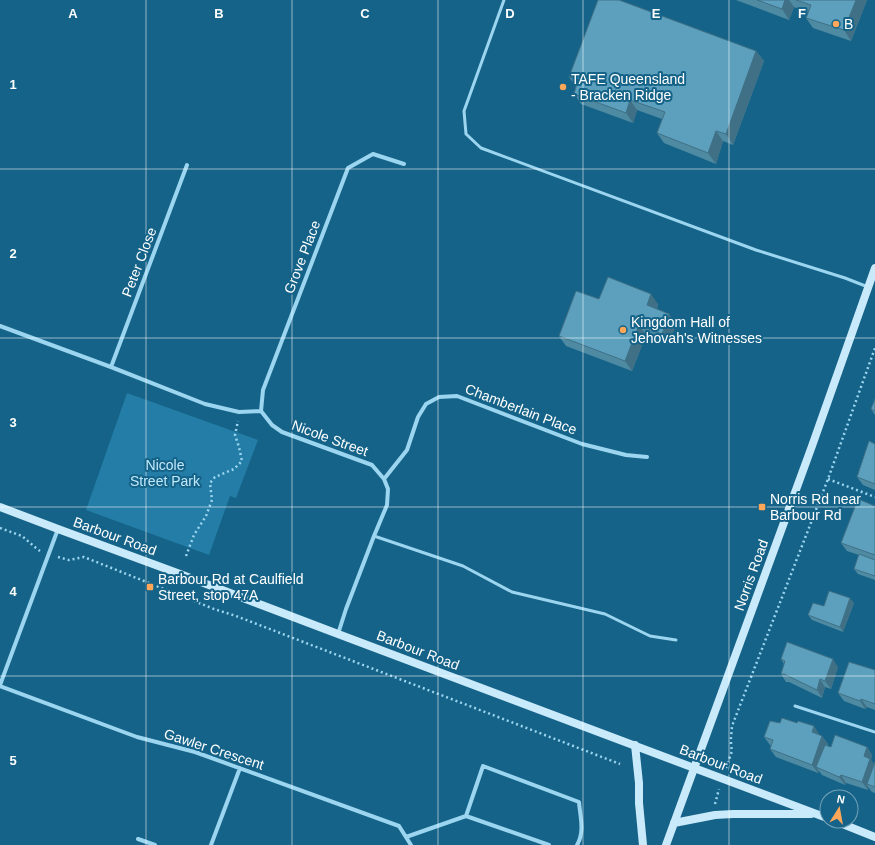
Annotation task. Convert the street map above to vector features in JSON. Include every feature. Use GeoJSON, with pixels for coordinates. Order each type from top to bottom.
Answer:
{"type":"FeatureCollection","features":[{"type":"Feature","properties":{"kind":"street","name":"Grove Place"},"geometry":{"type":"LineString","coordinates":[[261,412],[263,390],[348,168],[373,154],[404,164]]}},
{"type":"Feature","properties":{"kind":"street","name":"Peter Close"},"geometry":{"type":"LineString","coordinates":[[111,367],[187,165]]}},
{"type":"Feature","properties":{"kind":"street","name":"Norris Road"},"geometry":{"type":"LineString","coordinates":[[666,845],[875,268]]}},
{"type":"Feature","properties":{"kind":"street"},"geometry":{"type":"LineString","coordinates":[[0,326],[205,404],[239,412],[261,412]]}},
{"type":"Feature","properties":{"kind":"street","name":"Chamberlain Place"},"geometry":{"type":"LineString","coordinates":[[384,479],[406,450],[418,417],[426,404],[439,397],[457,396],[582,444],[626,455],[647,456]]}},
{"type":"Feature","properties":{"kind":"street","name":"Nicole Street"},"geometry":{"type":"LineString","coordinates":[[261,412],[272,425],[282,432],[372,466],[384,479]]}},
{"type":"Feature","properties":{"kind":"street"},"geometry":{"type":"LineString","coordinates":[[338,634],[346,609],[387,505],[388,489],[384,479]]}},
{"type":"Feature","properties":{"kind":"street","name":"Barbour Road"},"geometry":{"type":"LineString","coordinates":[[0,507],[819,815]]}},
{"type":"Feature","properties":{"kind":"street"},"geometry":{"type":"LineString","coordinates":[[0,685],[58,530]]}},
{"type":"Feature","properties":{"kind":"street","name":"Gawler Crescent"},"geometry":{"type":"LineString","coordinates":[[0,685],[137,736],[195,752],[400,826],[411,845]]}},
{"type":"Feature","properties":{"kind":"street"},"geometry":{"type":"LineString","coordinates":[[635,746],[643,845]]}},
{"type":"Feature","properties":{"kind":"street"},"geometry":{"type":"LineString","coordinates":[[466,816],[482,766],[579,802],[582,827],[579,841],[576,845]]}},
{"type":"Feature","properties":{"kind":"street"},"geometry":{"type":"LineString","coordinates":[[211,845],[240,768]]}},
{"type":"Feature","properties":{"kind":"street"},"geometry":{"type":"LineString","coordinates":[[674,823],[715,815],[815,814]]}},
{"type":"Feature","properties":{"kind":"street"},"geometry":{"type":"LineString","coordinates":[[406,837],[466,816],[549,845]]}},
{"type":"Feature","properties":{"kind":"street"},"geometry":{"type":"LineString","coordinates":[[854,829],[875,837]]}},
{"type":"Feature","properties":{"kind":"street"},"geometry":{"type":"LineString","coordinates":[[138,839],[155,845]]}},
{"type":"Feature","properties":{"kind":"lane"},"geometry":{"type":"LineString","coordinates":[[504,0],[464,111],[466,134],[481,148],[756,250],[868,287]]}},
{"type":"Feature","properties":{"kind":"lane"},"geometry":{"type":"LineString","coordinates":[[374,536],[463,566],[512,592],[605,614],[650,636],[676,640]]}},
{"type":"Feature","properties":{"kind":"lane"},"geometry":{"type":"LineString","coordinates":[[795,706],[875,732]]}},
{"type":"Feature","properties":{"kind":"path"},"geometry":{"type":"LineString","coordinates":[[729,758],[732,751],[730,738],[732,726],[828,479],[875,348]]}},
{"type":"Feature","properties":{"kind":"path"},"geometry":{"type":"LineString","coordinates":[[186,556],[194,535],[206,516],[212,500],[210,483],[214,477],[234,469],[242,461],[240,447],[235,435],[239,412]]}},
{"type":"Feature","properties":{"kind":"path"},"geometry":{"type":"LineString","coordinates":[[828,479],[875,497]]}},
{"type":"Feature","properties":{"kind":"path"},"geometry":{"type":"LineString","coordinates":[[0,528],[22,536],[36,548]]}},
{"type":"Feature","properties":{"kind":"path"},"geometry":{"type":"LineString","coordinates":[[69,560],[84,558],[214,609],[244,618],[620,764]]}},
{"type":"Feature","properties":{"kind":"green space","name":"Nicole Street Park"},"geometry":{"type":"Polygon","coordinates":[[[127,393],[258,440],[236,498],[230,496],[209,555],[86,510],[127,393]]]}},
{"type":"Feature","properties":{"kind":"building"},"geometry":{"type":"Polygon","coordinates":[[[598,0],[619,0],[756,51],[726,134],[716,131],[708,153],[657,133],[665,112],[630,100],[626,113],[574,94],[578,80],[569,77],[598,0]]]}},
{"type":"Feature","properties":{"kind":"building"},"geometry":{"type":"Polygon","coordinates":[[[757,0],[785,0],[782,9],[757,0]]]}},
{"type":"Feature","properties":{"kind":"building"},"geometry":{"type":"Polygon","coordinates":[[[796,0],[856,0],[844,30],[806,18],[811,5],[796,0]]]}},
{"type":"Feature","properties":{"kind":"building","name":"Kingdom Hall of Jehovah's Witnesses"},"geometry":{"type":"Polygon","coordinates":[[[608,277],[651,294],[647,305],[669,314],[662,334],[639,325],[625,361],[559,336],[576,291],[599,299],[608,277]]]}},
{"type":"Feature","properties":{"kind":"building"},"geometry":{"type":"Polygon","coordinates":[[[875,399],[875,411],[871,409],[875,399]]]}},
{"type":"Feature","properties":{"kind":"building"},"geometry":{"type":"Polygon","coordinates":[[[869,441],[875,444],[875,484],[857,477],[869,441]]]}},
{"type":"Feature","properties":{"kind":"building"},"geometry":{"type":"Polygon","coordinates":[[[858,499],[875,506],[875,555],[841,543],[858,499]]]}},
{"type":"Feature","properties":{"kind":"building"},"geometry":{"type":"Polygon","coordinates":[[[859,554],[875,560],[875,576],[854,569],[859,554]]]}},
{"type":"Feature","properties":{"kind":"building"},"geometry":{"type":"Polygon","coordinates":[[[829,591],[850,598],[840,627],[808,615],[813,603],[824,606],[829,591]]]}},
{"type":"Feature","properties":{"kind":"building"},"geometry":{"type":"Polygon","coordinates":[[[787,642],[833,659],[825,681],[820,679],[817,690],[784,674],[781,674],[785,661],[781,659],[787,642]]]}},
{"type":"Feature","properties":{"kind":"building"},"geometry":{"type":"Polygon","coordinates":[[[849,662],[875,670],[875,704],[861,699],[860,701],[838,693],[849,662]]]}},
{"type":"Feature","properties":{"kind":"building"},"geometry":{"type":"Polygon","coordinates":[[[782,718],[797,723],[798,721],[814,726],[812,732],[822,736],[812,765],[770,749],[773,740],[764,737],[770,721],[780,723],[782,718]]]}},
{"type":"Feature","properties":{"kind":"building"},"geometry":{"type":"Polygon","coordinates":[[[835,735],[867,747],[864,756],[870,759],[862,782],[841,775],[839,777],[816,767],[825,745],[831,747],[835,735]]]}},
{"type":"Feature","properties":{"kind":"building"},"geometry":{"type":"Polygon","coordinates":[[[875,762],[875,787],[867,784],[875,762]]]}},
{"type":"Feature","properties":{"kind":"place","name":"B"},"geometry":{"type":"Point","coordinates":[836,24]}},
{"type":"Feature","properties":{"kind":"place","name":"TAFE Queensland - Bracken Ridge"},"geometry":{"type":"Point","coordinates":[563,87]}},
{"type":"Feature","properties":{"kind":"place","name":"Kingdom Hall of Jehovah's Witnesses"},"geometry":{"type":"Point","coordinates":[623,330]}},
{"type":"Feature","properties":{"kind":"place","name":"Norris Rd near Barbour Rd"},"geometry":{"type":"Point","coordinates":[762,507]}},
{"type":"Feature","properties":{"kind":"place","name":"Barbour Rd at Caulfield Street, stop 47A"},"geometry":{"type":"Point","coordinates":[150,587]}}]}
